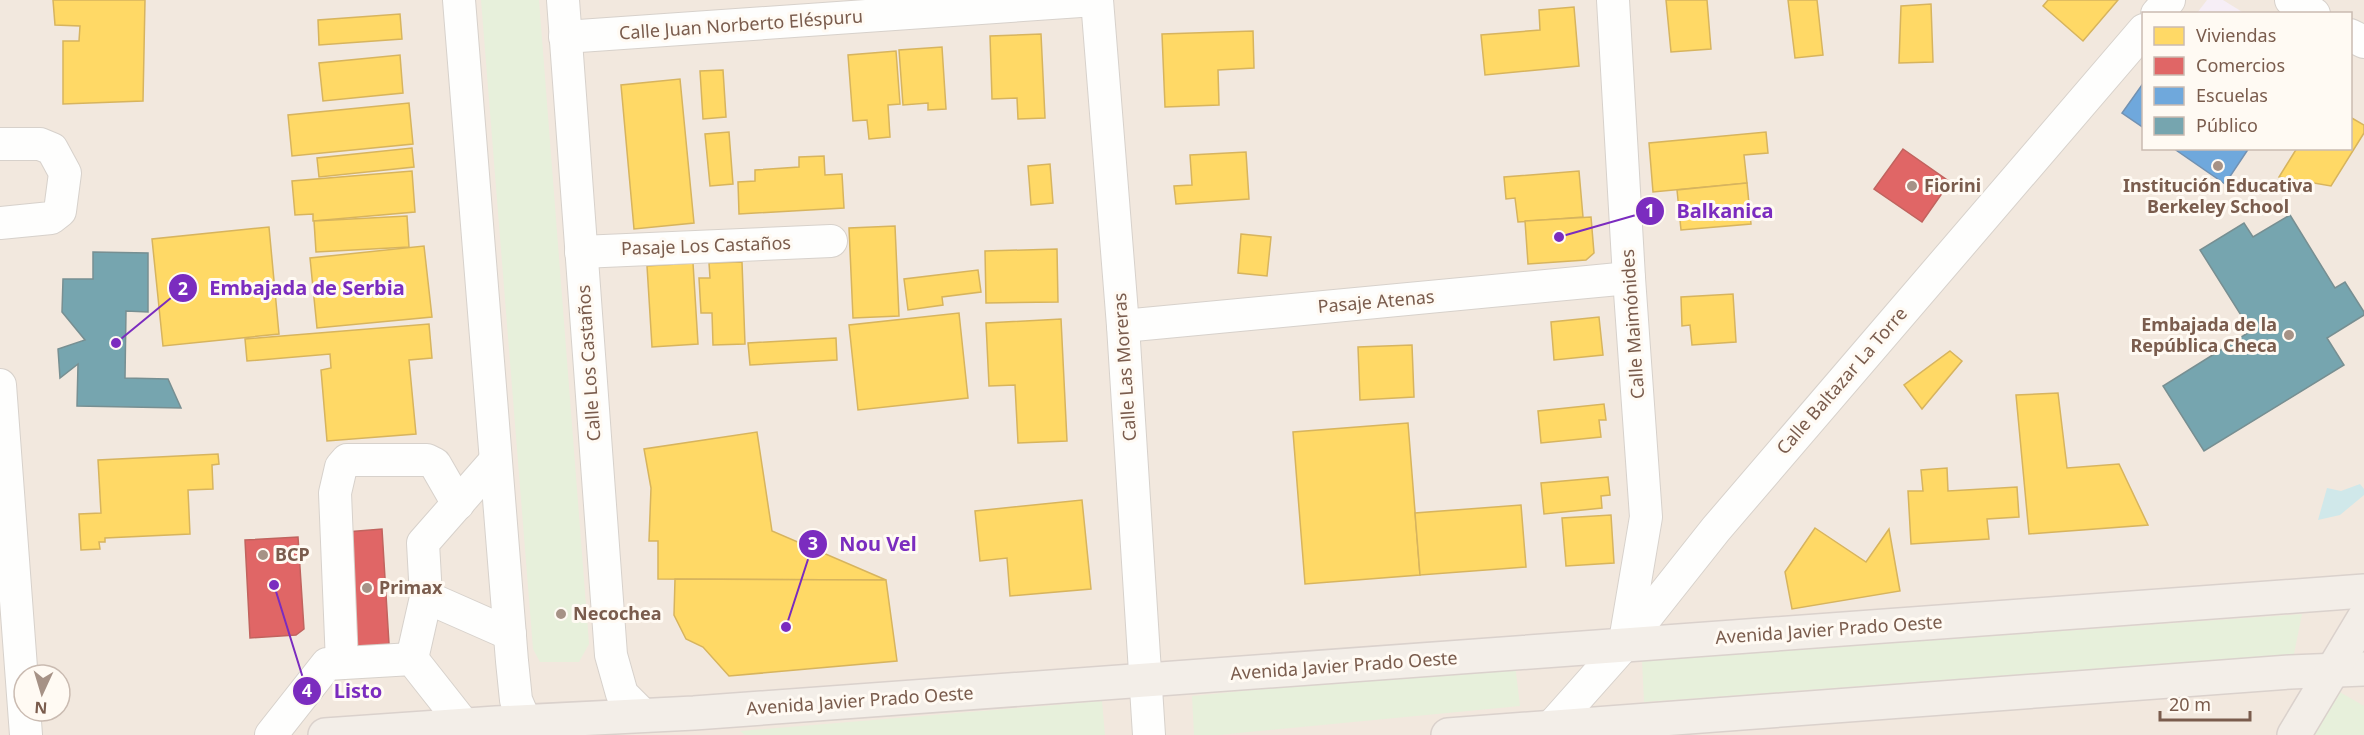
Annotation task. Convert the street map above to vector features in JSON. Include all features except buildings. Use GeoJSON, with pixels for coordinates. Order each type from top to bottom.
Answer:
{"type":"FeatureCollection","features":[{"type":"Feature","properties":{"kind":"main road","name":"Avenida Javier Prado Oeste"},"geometry":{"type":"LineString","coordinates":[[325,735],[464,725],[531,728],[656,725],[1145,680],[2364,591]]}},
{"type":"Feature","properties":{"kind":"main road"},"geometry":{"type":"LineString","coordinates":[[2294,735],[2349,669],[2364,618]]}},
{"type":"Feature","properties":{"kind":"main road"},"geometry":{"type":"LineString","coordinates":[[1448,735],[1546,731],[2349,669]]}},
{"type":"Feature","properties":{"kind":"street"},"geometry":{"type":"LineString","coordinates":[[459,0],[516,700],[531,728]]}},
{"type":"Feature","properties":{"kind":"street","name":"Calle Los Castaños"},"geometry":{"type":"LineString","coordinates":[[562,0],[611,655],[622,694],[656,725]]}},
{"type":"Feature","properties":{"kind":"street","name":"Calle Juan Norberto Eléspuru"},"geometry":{"type":"LineString","coordinates":[[566,37],[1096,0]]}},
{"type":"Feature","properties":{"kind":"street","name":"Calle Las Moreras"},"geometry":{"type":"LineString","coordinates":[[1096,0],[1123,326],[1149,735]]}},
{"type":"Feature","properties":{"kind":"street","name":"Calle Maimónides"},"geometry":{"type":"LineString","coordinates":[[1614,0],[1629,278],[1646,517],[1624,645]]}},
{"type":"Feature","properties":{"kind":"street"},"geometry":{"type":"LineString","coordinates":[[2159,12],[2169,0]]}},
{"type":"Feature","properties":{"kind":"street"},"geometry":{"type":"LineString","coordinates":[[2291,0],[2311,12]]}},
{"type":"Feature","properties":{"kind":"street","name":"Calle Baltazar La Torre"},"geometry":{"type":"LineString","coordinates":[[1546,731],[1624,645],[1716,529],[2142,32]]}},
{"type":"Feature","properties":{"kind":"street"},"geometry":{"type":"LineString","coordinates":[[0,144],[40,144],[52,149],[65,173],[60,211],[51,218],[0,223]]}},
{"type":"Feature","properties":{"kind":"street","name":"Pasaje Los Castaños"},"geometry":{"type":"LineString","coordinates":[[581,252],[831,241]]}},
{"type":"Feature","properties":{"kind":"street","name":"Pasaje Atenas"},"geometry":{"type":"LineString","coordinates":[[1123,326],[1629,278]]}},
{"type":"Feature","properties":{"kind":"street"},"geometry":{"type":"LineString","coordinates":[[0,385],[26,735]]}},
{"type":"Feature","properties":{"kind":"street"},"geometry":{"type":"LineString","coordinates":[[342,663],[335,493],[341,467],[347,460],[427,460],[435,464],[458,504]]}},
{"type":"Feature","properties":{"kind":"street"},"geometry":{"type":"LineString","coordinates":[[412,659],[426,597],[423,543],[495,461]]}},
{"type":"Feature","properties":{"kind":"street"},"geometry":{"type":"LineString","coordinates":[[426,597],[510,634]]}},
{"type":"Feature","properties":{"kind":"street"},"geometry":{"type":"LineString","coordinates":[[271,735],[327,664],[412,659]]}},
{"type":"Feature","properties":{"kind":"street"},"geometry":{"type":"LineString","coordinates":[[412,659],[464,725]]}},
{"type":"Feature","properties":{"kind":"shaded area"},"geometry":{"type":"Polygon","coordinates":[[[0,0],[2364,0],[2364,735],[0,735],[0,0]]]}},
{"type":"Feature","properties":{"kind":"shaded area"},"geometry":{"type":"Polygon","coordinates":[[[2207,0],[2223,0],[2242,12],[2198,12],[2207,0]]]}},
{"type":"Feature","properties":{"kind":"green space"},"geometry":{"type":"Polygon","coordinates":[[[481,0],[539,0],[589,644],[579,662],[540,662],[533,649],[481,0]]]}},
{"type":"Feature","properties":{"kind":"green space"},"geometry":{"type":"Polygon","coordinates":[[[2302,614],[2294,654],[1644,702],[1642,661],[2302,614]]]}},
{"type":"Feature","properties":{"kind":"green space"},"geometry":{"type":"Polygon","coordinates":[[[1515,664],[1520,706],[1218,735],[1194,735],[1192,696],[1515,664]]]}},
{"type":"Feature","properties":{"kind":"green space"},"geometry":{"type":"Polygon","coordinates":[[[2338,691],[2364,706],[2364,735],[2311,735],[2338,691]]]}},
{"type":"Feature","properties":{"kind":"green space"},"geometry":{"type":"Polygon","coordinates":[[[1102,701],[1105,735],[745,735],[740,731],[1102,701]]]}},
{"type":"Feature","properties":{"kind":"water"},"geometry":{"type":"Polygon","coordinates":[[[2360,484],[2364,489],[2364,495],[2340,515],[2318,520],[2327,488],[2341,491],[2360,484]]]}},
{"type":"Feature","properties":{"kind":"place","name":"Institución Educativa Berkeley School"},"geometry":{"type":"Point","coordinates":[2218,166]}},
{"type":"Feature","properties":{"kind":"place","name":"Fiorini"},"geometry":{"type":"Point","coordinates":[1912,186]}},
{"type":"Feature","properties":{"kind":"place","name":"Balkanica"},"geometry":{"type":"Point","coordinates":[1559,237]}},
{"type":"Feature","properties":{"kind":"place","name":"Embajada de la República Checa"},"geometry":{"type":"Point","coordinates":[2289,335]}},
{"type":"Feature","properties":{"kind":"place","name":"Embajada de Serbia"},"geometry":{"type":"Point","coordinates":[116,343]}},
{"type":"Feature","properties":{"kind":"place","name":"BCP"},"geometry":{"type":"Point","coordinates":[263,555]}},
{"type":"Feature","properties":{"kind":"place","name":"Listo"},"geometry":{"type":"Point","coordinates":[274,585]}},
{"type":"Feature","properties":{"kind":"place","name":"Primax"},"geometry":{"type":"Point","coordinates":[367,588]}},
{"type":"Feature","properties":{"kind":"place","name":"Necochea"},"geometry":{"type":"Point","coordinates":[561,614]}},
{"type":"Feature","properties":{"kind":"place","name":"Nou Vel"},"geometry":{"type":"Point","coordinates":[786,627]}}]}
